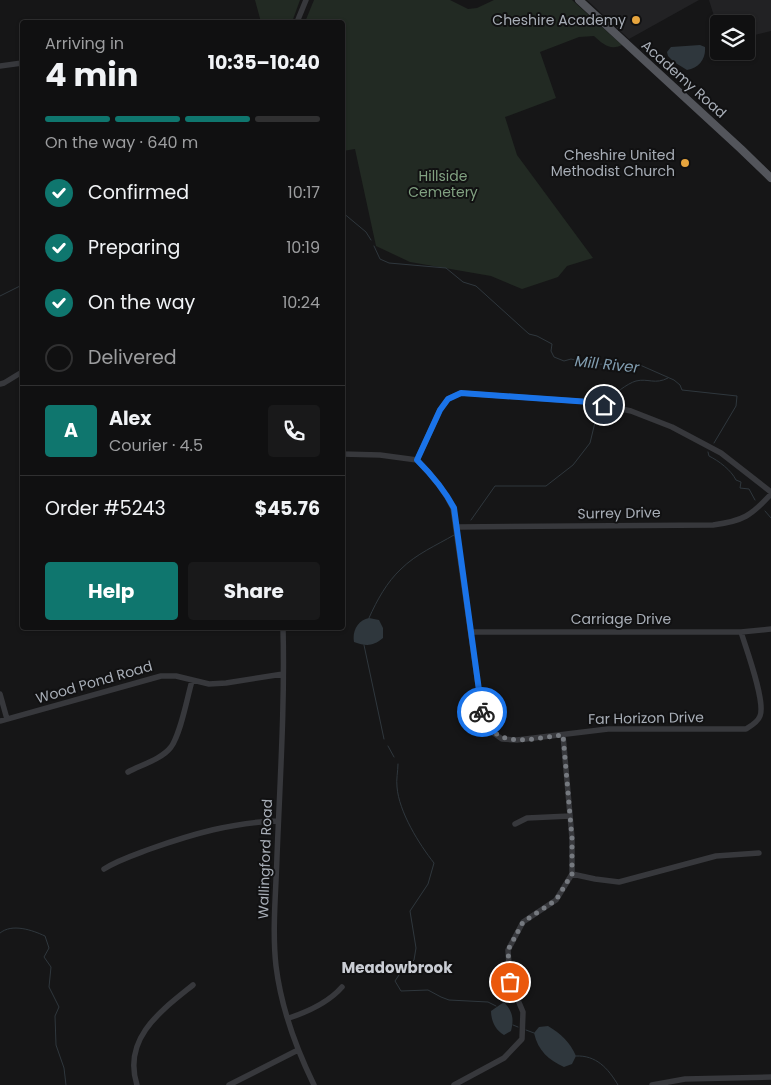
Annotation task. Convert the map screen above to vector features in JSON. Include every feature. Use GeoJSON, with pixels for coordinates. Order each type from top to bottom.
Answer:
{"type":"FeatureCollection","features":[{"type":"Feature","properties":{"kind":"main road","name":"Academy Road"},"geometry":{"type":"LineString","coordinates":[[579,0],[742,149],[771,178]]}},
{"type":"Feature","properties":{"kind":"street"},"geometry":{"type":"LineString","coordinates":[[299,20],[306,0]]}},
{"type":"Feature","properties":{"kind":"street"},"geometry":{"type":"LineString","coordinates":[[0,66],[20,63]]}},
{"type":"Feature","properties":{"kind":"street"},"geometry":{"type":"LineString","coordinates":[[0,384],[20,373]]}},
{"type":"Feature","properties":{"kind":"street"},"geometry":{"type":"LineString","coordinates":[[345,454],[380,455],[417,460],[440,410],[448,399],[461,393],[590,402],[631,411],[672,426],[721,453],[771,493]]}},
{"type":"Feature","properties":{"kind":"street","name":"Far Horizon Drive"},"geometry":{"type":"LineString","coordinates":[[417,460],[432,474],[454,508],[482,713],[486,724],[492,732],[502,739],[517,740],[608,729],[746,729],[757,721],[762,710],[757,683],[741,632]]}},
{"type":"Feature","properties":{"kind":"street","name":"Surrey Drive"},"geometry":{"type":"LineString","coordinates":[[457,527],[713,525],[730,523],[745,518],[758,508],[771,493]]}},
{"type":"Feature","properties":{"kind":"street","name":"Carriage Drive"},"geometry":{"type":"LineString","coordinates":[[472,632],[741,632],[771,628]]}},
{"type":"Feature","properties":{"kind":"street","name":"Wallingford Road"},"geometry":{"type":"LineString","coordinates":[[283,630],[275,958],[288,1018],[298,1050],[314,1085]]}},
{"type":"Feature","properties":{"kind":"street","name":"Wood Pond Road"},"geometry":{"type":"LineString","coordinates":[[3,720],[161,676],[176,676],[209,684],[226,684],[283,674]]}},
{"type":"Feature","properties":{"kind":"street"},"geometry":{"type":"LineString","coordinates":[[128,772],[161,756],[171,747],[177,734],[192,680]]}},
{"type":"Feature","properties":{"kind":"street"},"geometry":{"type":"LineString","coordinates":[[0,694],[3,720]]}},
{"type":"Feature","properties":{"kind":"street"},"geometry":{"type":"LineString","coordinates":[[454,1085],[504,1058],[522,1039],[523,1012],[510,982],[508,950],[523,922],[556,900],[572,874],[572,838],[563,735]]}},
{"type":"Feature","properties":{"kind":"street"},"geometry":{"type":"LineString","coordinates":[[515,824],[527,818],[570,816]]}},
{"type":"Feature","properties":{"kind":"street"},"geometry":{"type":"LineString","coordinates":[[104,869],[116,861],[196,833],[246,822],[278,821]]}},
{"type":"Feature","properties":{"kind":"street"},"geometry":{"type":"LineString","coordinates":[[572,874],[619,882],[716,856],[759,852]]}},
{"type":"Feature","properties":{"kind":"street"},"geometry":{"type":"LineString","coordinates":[[137,1085],[134,1068],[136,1051],[141,1035],[159,1013],[193,985]]}},
{"type":"Feature","properties":{"kind":"street"},"geometry":{"type":"LineString","coordinates":[[288,1018],[302,1013],[334,996],[342,987]]}},
{"type":"Feature","properties":{"kind":"street"},"geometry":{"type":"LineString","coordinates":[[229,1085],[298,1050]]}},
{"type":"Feature","properties":{"kind":"street"},"geometry":{"type":"LineString","coordinates":[[652,1085],[685,1079],[771,1077]]}},
{"type":"Feature","properties":{"kind":"street"},"geometry":{"type":"LineString","coordinates":[[709,1078],[711,1085]]}},
{"type":"Feature","properties":{"kind":"shaded area","name":"Cheshire Academy"},"geometry":{"type":"Polygon","coordinates":[[[587,0],[699,0],[629,39],[587,0]]]}},
{"type":"Feature","properties":{"kind":"shaded area"},"geometry":{"type":"Polygon","coordinates":[[[709,0],[771,0],[771,31],[755,35],[755,15],[714,15],[709,0]]]}},
{"type":"Feature","properties":{"kind":"shaded area"},"geometry":{"type":"Polygon","coordinates":[[[700,45],[705,47],[703,59],[691,69],[687,70],[668,56],[667,52],[671,47],[700,45]]]}},
{"type":"Feature","properties":{"kind":"shaded area"},"geometry":{"type":"Polygon","coordinates":[[[369,618],[379,620],[383,628],[383,638],[369,645],[354,642],[354,634],[357,627],[362,621],[369,618]]]}},
{"type":"Feature","properties":{"kind":"shaded area"},"geometry":{"type":"Polygon","coordinates":[[[504,1002],[511,1012],[512,1023],[511,1031],[504,1035],[494,1024],[491,1011],[504,1002]]]}},
{"type":"Feature","properties":{"kind":"shaded area"},"geometry":{"type":"Polygon","coordinates":[[[548,1026],[568,1042],[576,1056],[572,1064],[564,1067],[549,1058],[541,1050],[534,1033],[539,1027],[548,1026]]]}},
{"type":"Feature","properties":{"kind":"green space"},"geometry":{"type":"Polygon","coordinates":[[[255,0],[300,0],[293,20],[260,20],[255,0]]]}},
{"type":"Feature","properties":{"kind":"green space","name":"Hillside Cemetery"},"geometry":{"type":"Polygon","coordinates":[[[314,0],[450,0],[468,9],[477,8],[494,0],[572,0],[622,45],[610,47],[594,36],[579,37],[540,52],[556,98],[505,117],[517,155],[593,258],[567,266],[558,277],[522,289],[491,276],[410,262],[376,246],[355,149],[345,151],[345,20],[306,20],[314,0]]]}},
{"type":"Feature","properties":{"kind":"waterway","name":"Mill River"},"geometry":{"type":"LineString","coordinates":[[345,214],[366,232],[371,240]]}},
{"type":"Feature","properties":{"kind":"waterway","name":"Mill River"},"geometry":{"type":"LineString","coordinates":[[374,246],[380,259],[389,263],[446,268],[463,282],[476,286],[529,334],[552,344],[551,351],[554,357],[564,361],[571,359],[591,364],[640,365],[674,380],[680,385],[682,390],[737,396],[736,406],[714,443]]}},
{"type":"Feature","properties":{"kind":"waterway","name":"Mill River"},"geometry":{"type":"LineString","coordinates":[[0,296],[20,286]]}},
{"type":"Feature","properties":{"kind":"waterway"},"geometry":{"type":"LineString","coordinates":[[607,402],[620,390],[633,382],[640,380],[659,381],[668,378]]}},
{"type":"Feature","properties":{"kind":"waterway"},"geometry":{"type":"LineString","coordinates":[[471,520],[495,486],[546,486],[573,465],[590,443],[597,414],[601,409]]}},
{"type":"Feature","properties":{"kind":"waterway","name":"Mill River"},"geometry":{"type":"LineString","coordinates":[[708,452],[709,456],[717,460],[736,480],[741,482],[740,488],[749,489],[755,500]]}},
{"type":"Feature","properties":{"kind":"waterway","name":"Mill River"},"geometry":{"type":"LineString","coordinates":[[765,511],[771,518]]}},
{"type":"Feature","properties":{"kind":"waterway"},"geometry":{"type":"LineString","coordinates":[[369,618],[383,592],[401,569],[420,554],[454,535]]}},
{"type":"Feature","properties":{"kind":"waterway"},"geometry":{"type":"LineString","coordinates":[[364,645],[384,739]]}},
{"type":"Feature","properties":{"kind":"waterway"},"geometry":{"type":"LineString","coordinates":[[388,746],[394,757]]}},
{"type":"Feature","properties":{"kind":"waterway"},"geometry":{"type":"LineString","coordinates":[[398,764],[397,784],[402,807],[416,837],[434,863],[428,884],[410,911],[416,948],[414,960],[395,981],[401,991],[428,990],[449,1000],[488,1002],[496,1006]]}},
{"type":"Feature","properties":{"kind":"waterway"},"geometry":{"type":"LineString","coordinates":[[0,933],[10,928],[16,928],[45,936],[49,948],[44,957],[51,967],[49,987],[59,1007],[55,1016],[56,1045],[64,1068],[66,1085]]}},
{"type":"Feature","properties":{"kind":"waterway"},"geometry":{"type":"LineString","coordinates":[[513,1025],[518,1027]]}},
{"type":"Feature","properties":{"kind":"waterway"},"geometry":{"type":"LineString","coordinates":[[526,1030],[534,1033]]}},
{"type":"Feature","properties":{"kind":"waterway"},"geometry":{"type":"LineString","coordinates":[[576,1056],[590,1058],[601,1064],[618,1085]]}},
{"type":"Feature","properties":{"kind":"way so far"},"geometry":{"type":"LineString","coordinates":[[482,712],[488,727],[502,739],[517,740],[563,735],[572,838],[572,874],[556,900],[523,922],[508,950],[510,982]]}},
{"type":"Feature","properties":{"kind":"place","name":"Cheshire Academy"},"geometry":{"type":"Point","coordinates":[636,20]}},
{"type":"Feature","properties":{"kind":"place","name":"Cheshire United Methodist Church"},"geometry":{"type":"Point","coordinates":[685,163]}},
{"type":"Feature","properties":{"kind":"district","name":"Meadowbrook"},"geometry":{"type":"Point","coordinates":[397,967]}},
{"type":"Feature","properties":{"kind":"route"},"geometry":{"type":"LineString","coordinates":[[482,712],[454,508],[432,474],[417,460],[440,410],[448,399],[461,393],[590,402],[604,405]]}}]}
